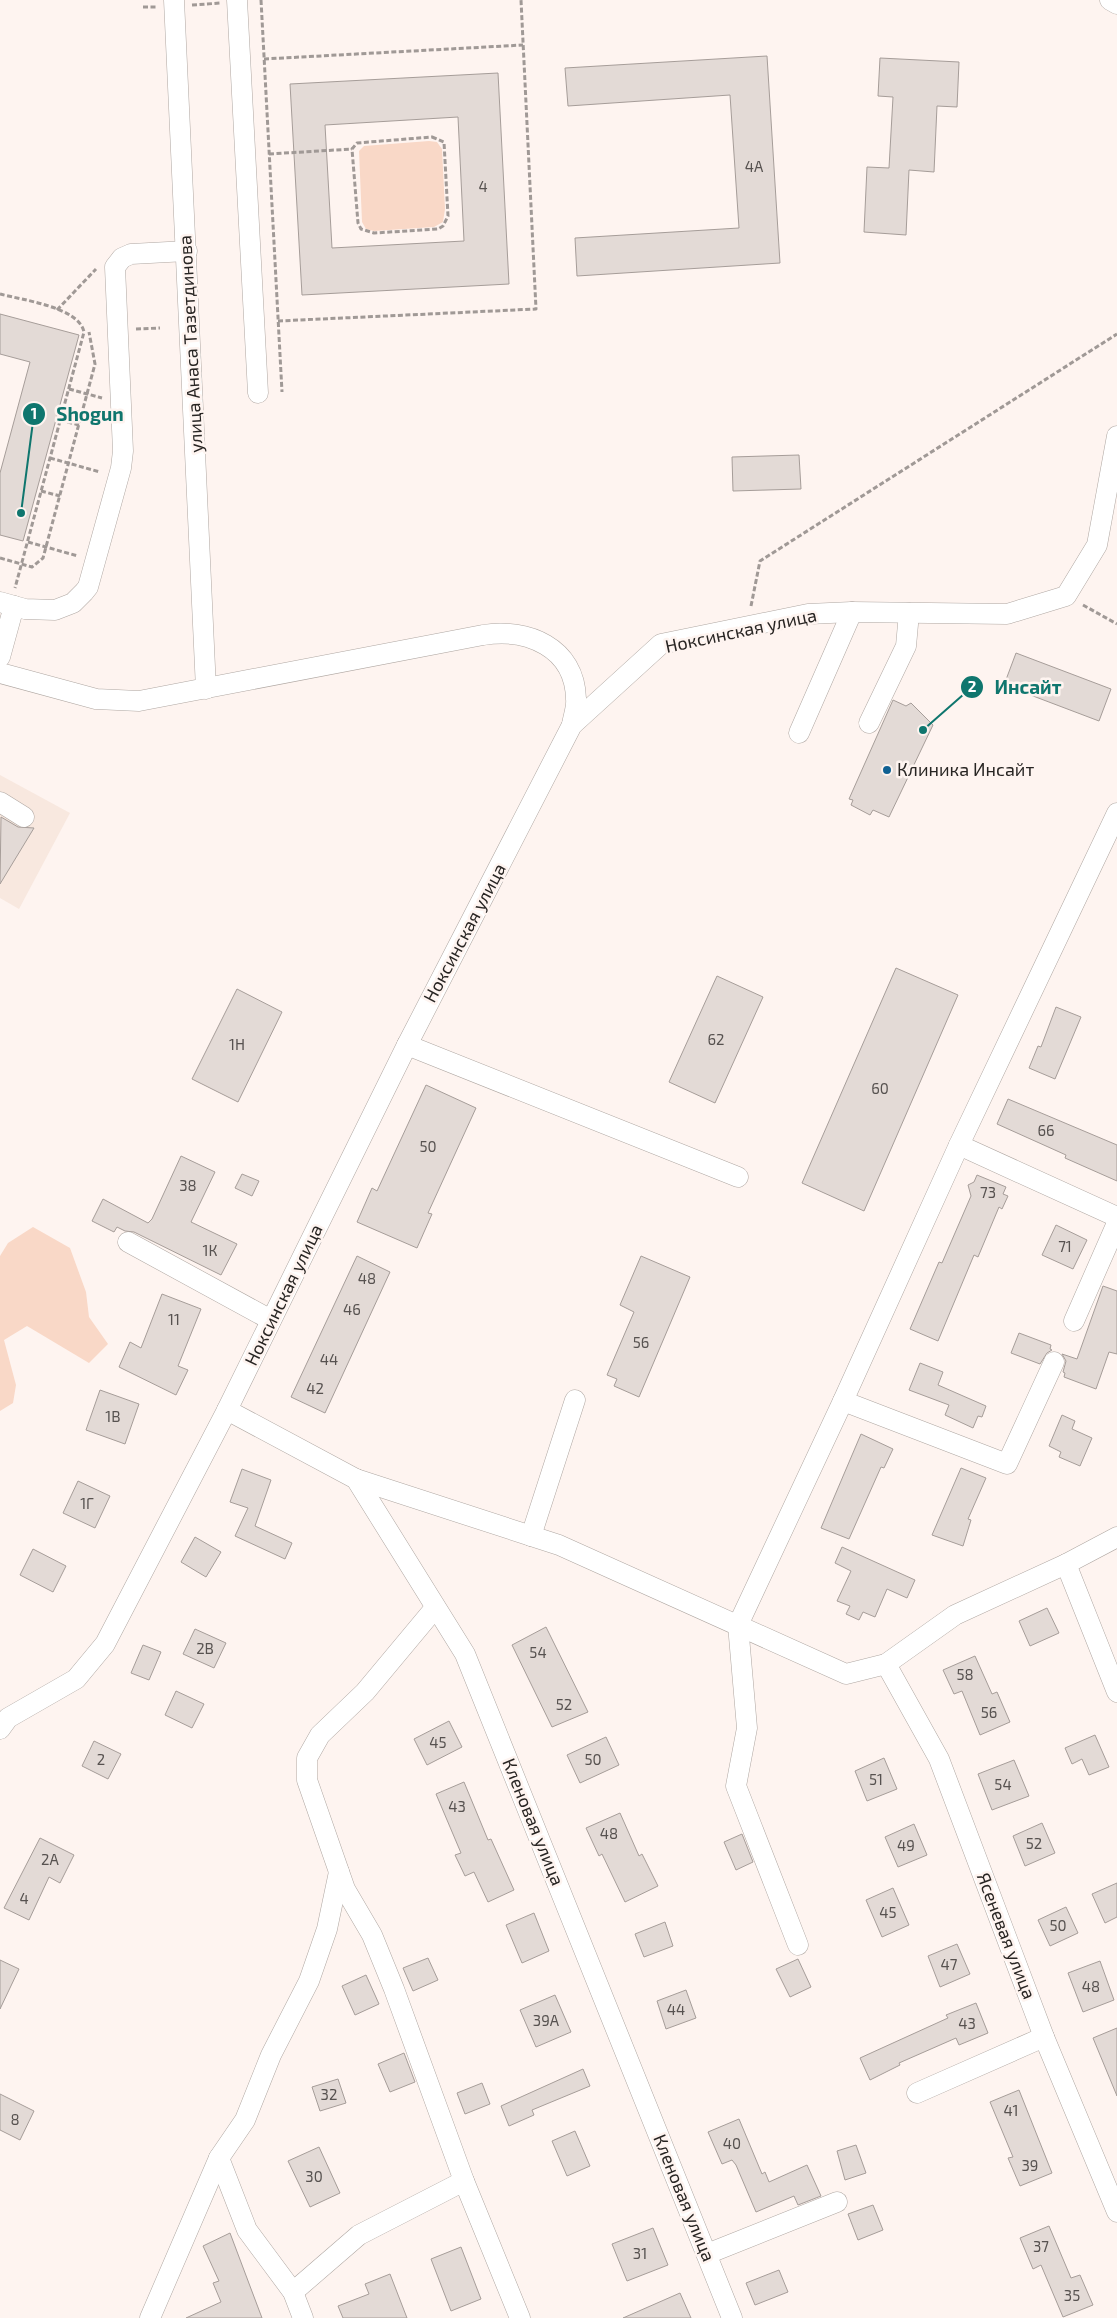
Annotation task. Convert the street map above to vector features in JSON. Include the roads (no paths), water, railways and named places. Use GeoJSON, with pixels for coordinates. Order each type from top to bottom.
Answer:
{"type":"FeatureCollection","features":[{"type":"Feature","properties":{"kind":"street"},"geometry":{"type":"LineString","coordinates":[[1110,0],[1117,4]]}},
{"type":"Feature","properties":{"kind":"street"},"geometry":{"type":"LineString","coordinates":[[237,1],[258,393]]}},
{"type":"Feature","properties":{"kind":"street","name":"улица Анаса Тазетдинова"},"geometry":{"type":"LineString","coordinates":[[174,3],[206,689]]}},
{"type":"Feature","properties":{"kind":"street"},"geometry":{"type":"LineString","coordinates":[[0,657],[8,604],[47,610],[73,603],[88,587],[118,477],[123,451],[115,267],[122,258],[131,254],[187,251]]}},
{"type":"Feature","properties":{"kind":"street","name":"Ноксинская улица"},"geometry":{"type":"LineString","coordinates":[[0,1729],[8,1718],[76,1679],[106,1644],[227,1410],[407,1045],[572,725],[661,644],[808,614],[852,612],[1007,614],[1066,596],[1097,544],[1117,436]]}},
{"type":"Feature","properties":{"kind":"street"},"geometry":{"type":"LineString","coordinates":[[800,733],[852,612]]}},
{"type":"Feature","properties":{"kind":"street"},"geometry":{"type":"LineString","coordinates":[[869,723],[906,646],[909,613]]}},
{"type":"Feature","properties":{"kind":"street"},"geometry":{"type":"LineString","coordinates":[[0,673],[96,699],[118,702],[145,700],[483,635],[514,633],[532,637],[548,645],[560,657],[572,677],[576,699],[572,725]]}},
{"type":"Feature","properties":{"kind":"street"},"geometry":{"type":"LineString","coordinates":[[0,802],[24,817]]}},
{"type":"Feature","properties":{"kind":"street"},"geometry":{"type":"LineString","coordinates":[[798,1945],[736,1786],[748,1728],[738,1625],[959,1145],[1117,813]]}},
{"type":"Feature","properties":{"kind":"street"},"geometry":{"type":"LineString","coordinates":[[407,1045],[738,1177]]}},
{"type":"Feature","properties":{"kind":"street"},"geometry":{"type":"LineString","coordinates":[[959,1145],[1117,1217]]}},
{"type":"Feature","properties":{"kind":"street"},"geometry":{"type":"LineString","coordinates":[[1074,1322],[1117,1223]]}},
{"type":"Feature","properties":{"kind":"street"},"geometry":{"type":"LineString","coordinates":[[128,1242],[271,1320]]}},
{"type":"Feature","properties":{"kind":"street"},"geometry":{"type":"LineString","coordinates":[[843,1400],[1007,1464],[1054,1362]]}},
{"type":"Feature","properties":{"kind":"street"},"geometry":{"type":"LineString","coordinates":[[530,1536],[575,1400]]}},
{"type":"Feature","properties":{"kind":"street"},"geometry":{"type":"LineString","coordinates":[[227,1410],[356,1479],[559,1545],[846,1674],[886,1664],[955,1615],[1066,1564],[1117,1538]]}},
{"type":"Feature","properties":{"kind":"street","name":"Кленовая улица"},"geometry":{"type":"LineString","coordinates":[[356,1479],[465,1654],[732,2318]]}},
{"type":"Feature","properties":{"kind":"street"},"geometry":{"type":"LineString","coordinates":[[1066,1564],[1117,1692]]}},
{"type":"Feature","properties":{"kind":"street"},"geometry":{"type":"LineString","coordinates":[[435,1608],[365,1692],[320,1734],[306,1758],[307,1780],[345,1889],[372,1935],[464,2181],[520,2318]]}},
{"type":"Feature","properties":{"kind":"street","name":"Ясеневая улица"},"geometry":{"type":"LineString","coordinates":[[886,1664],[939,1759],[1044,2037],[1117,2212]]}},
{"type":"Feature","properties":{"kind":"street"},"geometry":{"type":"LineString","coordinates":[[150,2318],[220,2158],[244,2120],[271,2054],[309,1981],[326,1929],[339,1872]]}},
{"type":"Feature","properties":{"kind":"street"},"geometry":{"type":"LineString","coordinates":[[917,2093],[1044,2037]]}},
{"type":"Feature","properties":{"kind":"street"},"geometry":{"type":"LineString","coordinates":[[220,2158],[247,2230],[293,2292],[303,2318]]}},
{"type":"Feature","properties":{"kind":"street"},"geometry":{"type":"LineString","coordinates":[[293,2292],[359,2235],[464,2181]]}},
{"type":"Feature","properties":{"kind":"street"},"geometry":{"type":"LineString","coordinates":[[707,2254],[837,2202]]}},
{"type":"Feature","properties":{"kind":"place","name":"Shogun"},"geometry":{"type":"Point","coordinates":[21,513]}},
{"type":"Feature","properties":{"kind":"place","name":"Инсайт"},"geometry":{"type":"Point","coordinates":[923,730]}},
{"type":"Feature","properties":{"kind":"place","name":"Клиника Инсайт"},"geometry":{"type":"Point","coordinates":[887,770]}}]}
